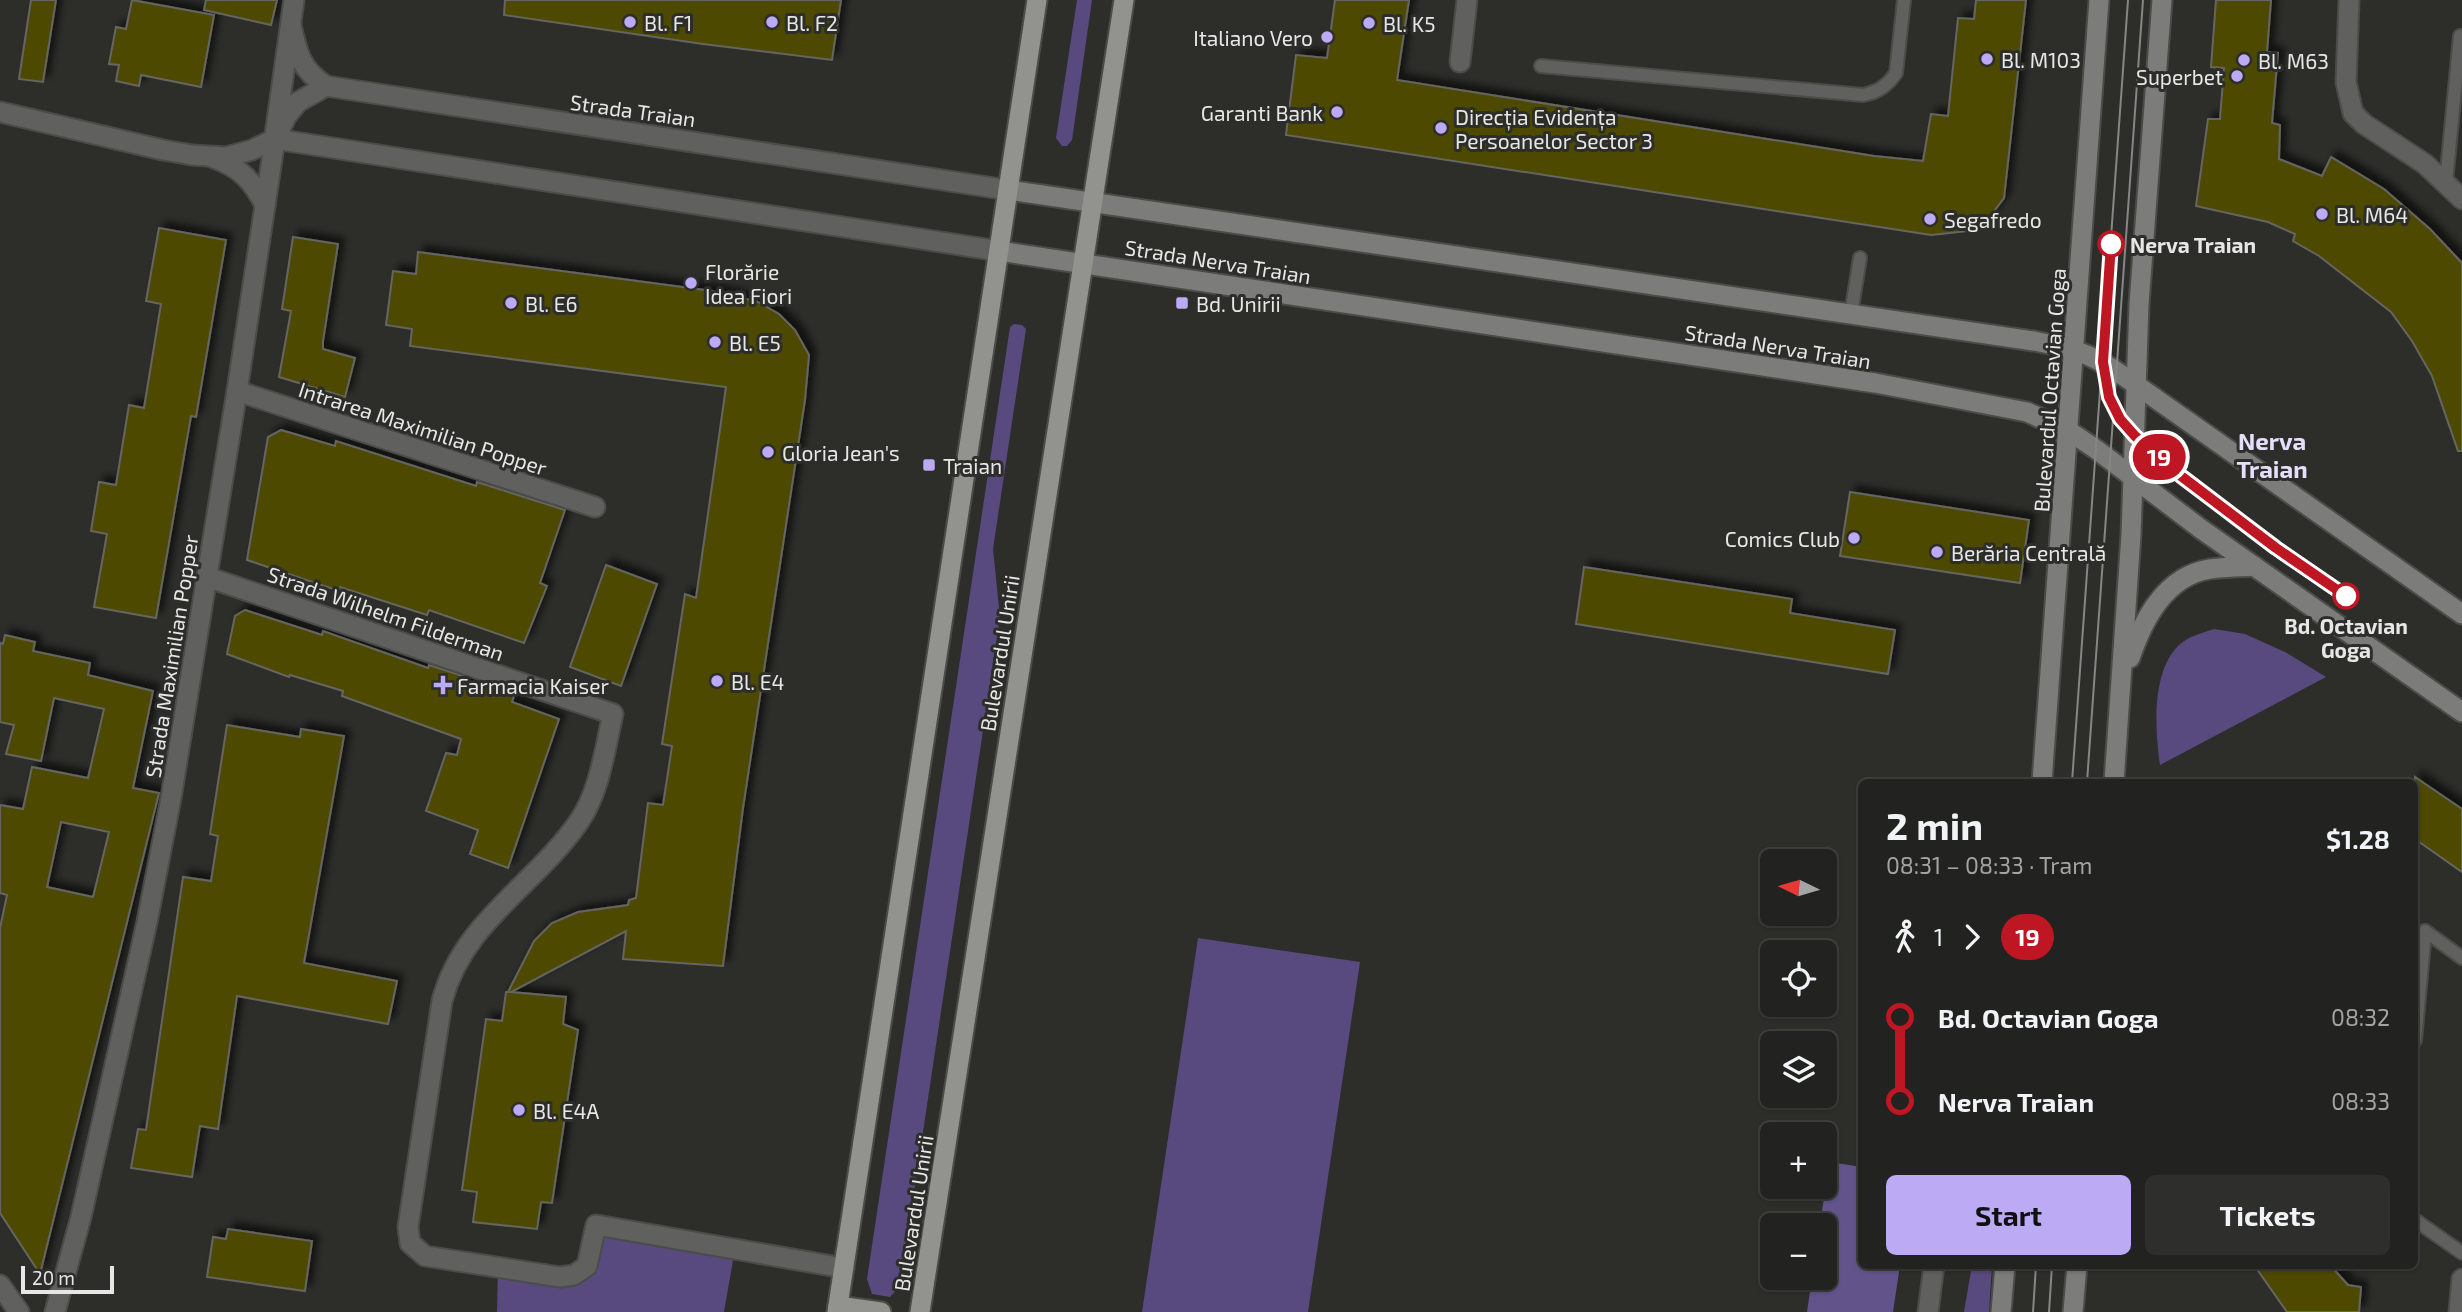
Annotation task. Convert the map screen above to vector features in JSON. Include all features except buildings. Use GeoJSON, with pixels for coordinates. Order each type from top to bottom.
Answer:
{"type":"FeatureCollection","features":[{"type":"Feature","properties":{"kind":"main road"},"geometry":{"type":"LineString","coordinates":[[881,1312],[838,1309],[1037,0]]}},
{"type":"Feature","properties":{"kind":"main road","name":"Bulevardul Unirii"},"geometry":{"type":"LineString","coordinates":[[920,1312],[1124,0]]}},
{"type":"Feature","properties":{"kind":"main road","name":"Bulevardul Octavian Goga"},"geometry":{"type":"LineString","coordinates":[[2042,779],[2099,0]]}},
{"type":"Feature","properties":{"kind":"main road"},"geometry":{"type":"LineString","coordinates":[[2114,779],[2123,679],[2139,304],[2162,0]]}},
{"type":"Feature","properties":{"kind":"main road","name":"Strada Nerva Traian"},"geometry":{"type":"LineString","coordinates":[[1008,190],[2075,349],[2103,362],[2462,614]]}},
{"type":"Feature","properties":{"kind":"main road","name":"Strada Nerva Traian"},"geometry":{"type":"LineString","coordinates":[[999,251],[1875,383],[2027,412],[2069,431],[2254,566],[2462,712]]}},
{"type":"Feature","properties":{"kind":"main road"},"geometry":{"type":"LineString","coordinates":[[2123,679],[2136,639],[2150,612],[2166,592],[2187,576],[2208,569],[2254,566]]}},
{"type":"Feature","properties":{"kind":"main road"},"geometry":{"type":"LineString","coordinates":[[2001,1312],[2004,1269]]}},
{"type":"Feature","properties":{"kind":"main road"},"geometry":{"type":"LineString","coordinates":[[2073,1312],[2077,1269]]}},
{"type":"Feature","properties":{"kind":"street","name":"Strada Maximilian Popper"},"geometry":{"type":"LineString","coordinates":[[55,1312],[81,1217],[172,798],[237,391],[294,0]]}},
{"type":"Feature","properties":{"kind":"street"},"geometry":{"type":"LineString","coordinates":[[1460,62],[1467,0]]}},
{"type":"Feature","properties":{"kind":"street"},"geometry":{"type":"LineString","coordinates":[[2349,0],[2346,82],[2353,113],[2364,124],[2416,158],[2462,199]]}},
{"type":"Feature","properties":{"kind":"street"},"geometry":{"type":"LineString","coordinates":[[291,25],[303,65],[312,78],[326,86]]}},
{"type":"Feature","properties":{"kind":"street"},"geometry":{"type":"LineString","coordinates":[[275,139],[298,102],[326,86]]}},
{"type":"Feature","properties":{"kind":"street","name":"Strada Traian"},"geometry":{"type":"LineString","coordinates":[[326,86],[1008,190]]}},
{"type":"Feature","properties":{"kind":"street"},"geometry":{"type":"LineString","coordinates":[[0,112],[118,141],[192,155],[210,157],[240,154],[275,139],[999,251]]}},
{"type":"Feature","properties":{"kind":"street"},"geometry":{"type":"LineString","coordinates":[[210,157],[225,162],[247,176],[265,205]]}},
{"type":"Feature","properties":{"kind":"street","name":"Intrarea Maximilian Popper"},"geometry":{"type":"LineString","coordinates":[[237,391],[595,507]]}},
{"type":"Feature","properties":{"kind":"street","name":"Strada Wilhelm Filderman"},"geometry":{"type":"LineString","coordinates":[[207,576],[613,713],[598,778],[582,817],[565,840],[467,944],[448,981],[442,1001],[408,1227],[410,1242],[425,1256],[560,1277],[574,1275],[586,1266],[596,1225],[844,1268]]}},
{"type":"Feature","properties":{"kind":"street"},"geometry":{"type":"LineString","coordinates":[[1928,1312],[1933,1269]]}},
{"type":"Feature","properties":{"kind":"street"},"geometry":{"type":"LineString","coordinates":[[2459,1312],[2462,1279]]}},
{"type":"Feature","properties":{"kind":"street"},"geometry":{"type":"LineString","coordinates":[[0,1285],[19,1312]]}},
{"type":"Feature","properties":{"kind":"lane"},"geometry":{"type":"LineString","coordinates":[[1541,66],[1863,96],[1882,88],[1896,73],[1904,0]]}},
{"type":"Feature","properties":{"kind":"lane"},"geometry":{"type":"LineString","coordinates":[[2446,182],[2460,36]]}},
{"type":"Feature","properties":{"kind":"lane"},"geometry":{"type":"LineString","coordinates":[[1851,314],[1860,258]]}},
{"type":"Feature","properties":{"kind":"lane"},"geometry":{"type":"LineString","coordinates":[[2418,1007],[2425,930],[2462,958]]}},
{"type":"Feature","properties":{"kind":"lane"},"geometry":{"type":"LineString","coordinates":[[2418,1222],[2462,1253]]}},
{"type":"Feature","properties":{"kind":"shaded area"},"geometry":{"type":"Polygon","coordinates":[[[1077,0],[1092,0],[1072,140],[1067,146],[1062,146],[1056,138],[1077,0]]]}},
{"type":"Feature","properties":{"kind":"shaded area"},"geometry":{"type":"Polygon","coordinates":[[[1014,324],[1022,325],[1026,329],[993,549],[1000,617],[900,1286],[890,1297],[872,1294],[867,1279],[1010,327],[1014,324]]]}},
{"type":"Feature","properties":{"kind":"shaded area"},"geometry":{"type":"Polygon","coordinates":[[[2214,629],[2245,634],[2285,652],[2326,677],[2160,765],[2156,719],[2159,686],[2164,670],[2179,645],[2191,637],[2214,629]]]}},
{"type":"Feature","properties":{"kind":"shaded area"},"geometry":{"type":"Polygon","coordinates":[[[1198,938],[1360,962],[1308,1312],[1142,1312],[1198,938]]]}},
{"type":"Feature","properties":{"kind":"shaded area"},"geometry":{"type":"Polygon","coordinates":[[[1837,1163],[1858,1166],[1858,1269],[1899,1269],[1893,1312],[1807,1312],[1810,1290],[1837,1290],[1837,1213],[1822,1213],[1824,1199],[1837,1199],[1837,1163]]]}},
{"type":"Feature","properties":{"kind":"shaded area"},"geometry":{"type":"Polygon","coordinates":[[[596,1225],[735,1249],[724,1312],[497,1312],[498,1267],[574,1275],[596,1225]]]}},
{"type":"Feature","properties":{"kind":"shaded area"},"geometry":{"type":"Polygon","coordinates":[[[1971,1269],[1992,1269],[1989,1312],[1964,1312],[1971,1269]]]}},
{"type":"Feature","properties":{"kind":"tram line"},"geometry":{"type":"LineString","coordinates":[[2072,779],[2128,0]]}},
{"type":"Feature","properties":{"kind":"tram line"},"geometry":{"type":"LineString","coordinates":[[2087,779],[2143,0]]}},
{"type":"Feature","properties":{"kind":"tram line","name":"19"},"geometry":{"type":"LineString","coordinates":[[2111,244],[2103,362],[2109,397],[2120,419],[2135,436],[2181,476],[2276,548],[2346,596]]}},
{"type":"Feature","properties":{"kind":"tram line"},"geometry":{"type":"LineString","coordinates":[[2033,1312],[2036,1269]]}},
{"type":"Feature","properties":{"kind":"tram line"},"geometry":{"type":"LineString","coordinates":[[2049,1312],[2052,1269]]}},
{"type":"Feature","properties":{"kind":"place","name":"Bl. F1"},"geometry":{"type":"Point","coordinates":[630,22]}},
{"type":"Feature","properties":{"kind":"place","name":"Bl. F2"},"geometry":{"type":"Point","coordinates":[772,22]}},
{"type":"Feature","properties":{"kind":"place","name":"Bl. K5"},"geometry":{"type":"Point","coordinates":[1369,23]}},
{"type":"Feature","properties":{"kind":"place","name":"Italiano Vero"},"geometry":{"type":"Point","coordinates":[1327,37]}},
{"type":"Feature","properties":{"kind":"place","name":"Bl. M103"},"geometry":{"type":"Point","coordinates":[1987,59]}},
{"type":"Feature","properties":{"kind":"place","name":"Bl. M63"},"geometry":{"type":"Point","coordinates":[2244,60]}},
{"type":"Feature","properties":{"kind":"place","name":"Superbet"},"geometry":{"type":"Point","coordinates":[2237,76]}},
{"type":"Feature","properties":{"kind":"place","name":"Garanti Bank"},"geometry":{"type":"Point","coordinates":[1337,112]}},
{"type":"Feature","properties":{"kind":"place","name":"Direcția Evidența Persoanelor Sector 3"},"geometry":{"type":"Point","coordinates":[1441,128]}},
{"type":"Feature","properties":{"kind":"place","name":"Bl. M64"},"geometry":{"type":"Point","coordinates":[2322,214]}},
{"type":"Feature","properties":{"kind":"place","name":"Segafredo"},"geometry":{"type":"Point","coordinates":[1930,219]}},
{"type":"Feature","properties":{"kind":"place","name":"Nerva Traian"},"geometry":{"type":"Point","coordinates":[2111,244]}},
{"type":"Feature","properties":{"kind":"place","name":"Florărie Idea Fiori"},"geometry":{"type":"Point","coordinates":[691,283]}},
{"type":"Feature","properties":{"kind":"place","name":"Bl. E6"},"geometry":{"type":"Point","coordinates":[511,303]}},
{"type":"Feature","properties":{"kind":"place","name":"Bd. Unirii"},"geometry":{"type":"Point","coordinates":[1182,303]}},
{"type":"Feature","properties":{"kind":"place","name":"Bl. E5"},"geometry":{"type":"Point","coordinates":[715,342]}},
{"type":"Feature","properties":{"kind":"place","name":"Gloria Jean's"},"geometry":{"type":"Point","coordinates":[768,452]}},
{"type":"Feature","properties":{"kind":"place","name":"Traian"},"geometry":{"type":"Point","coordinates":[929,465]}},
{"type":"Feature","properties":{"kind":"place","name":"Comics Club"},"geometry":{"type":"Point","coordinates":[1854,538]}},
{"type":"Feature","properties":{"kind":"place","name":"Berăria Centrală"},"geometry":{"type":"Point","coordinates":[1937,552]}},
{"type":"Feature","properties":{"kind":"place","name":"Bd. Octavian Goga"},"geometry":{"type":"Point","coordinates":[2346,596]}},
{"type":"Feature","properties":{"kind":"place","name":"Bl. E4"},"geometry":{"type":"Point","coordinates":[717,681]}},
{"type":"Feature","properties":{"kind":"place","name":"Farmacia Kaiser"},"geometry":{"type":"Point","coordinates":[443,685]}},
{"type":"Feature","properties":{"kind":"place","name":"Bl. E4A"},"geometry":{"type":"Point","coordinates":[519,1110]}},
{"type":"Feature","properties":{"kind":"district","name":"Nerva Traian"},"geometry":{"type":"Point","coordinates":[2272,454]}}]}
